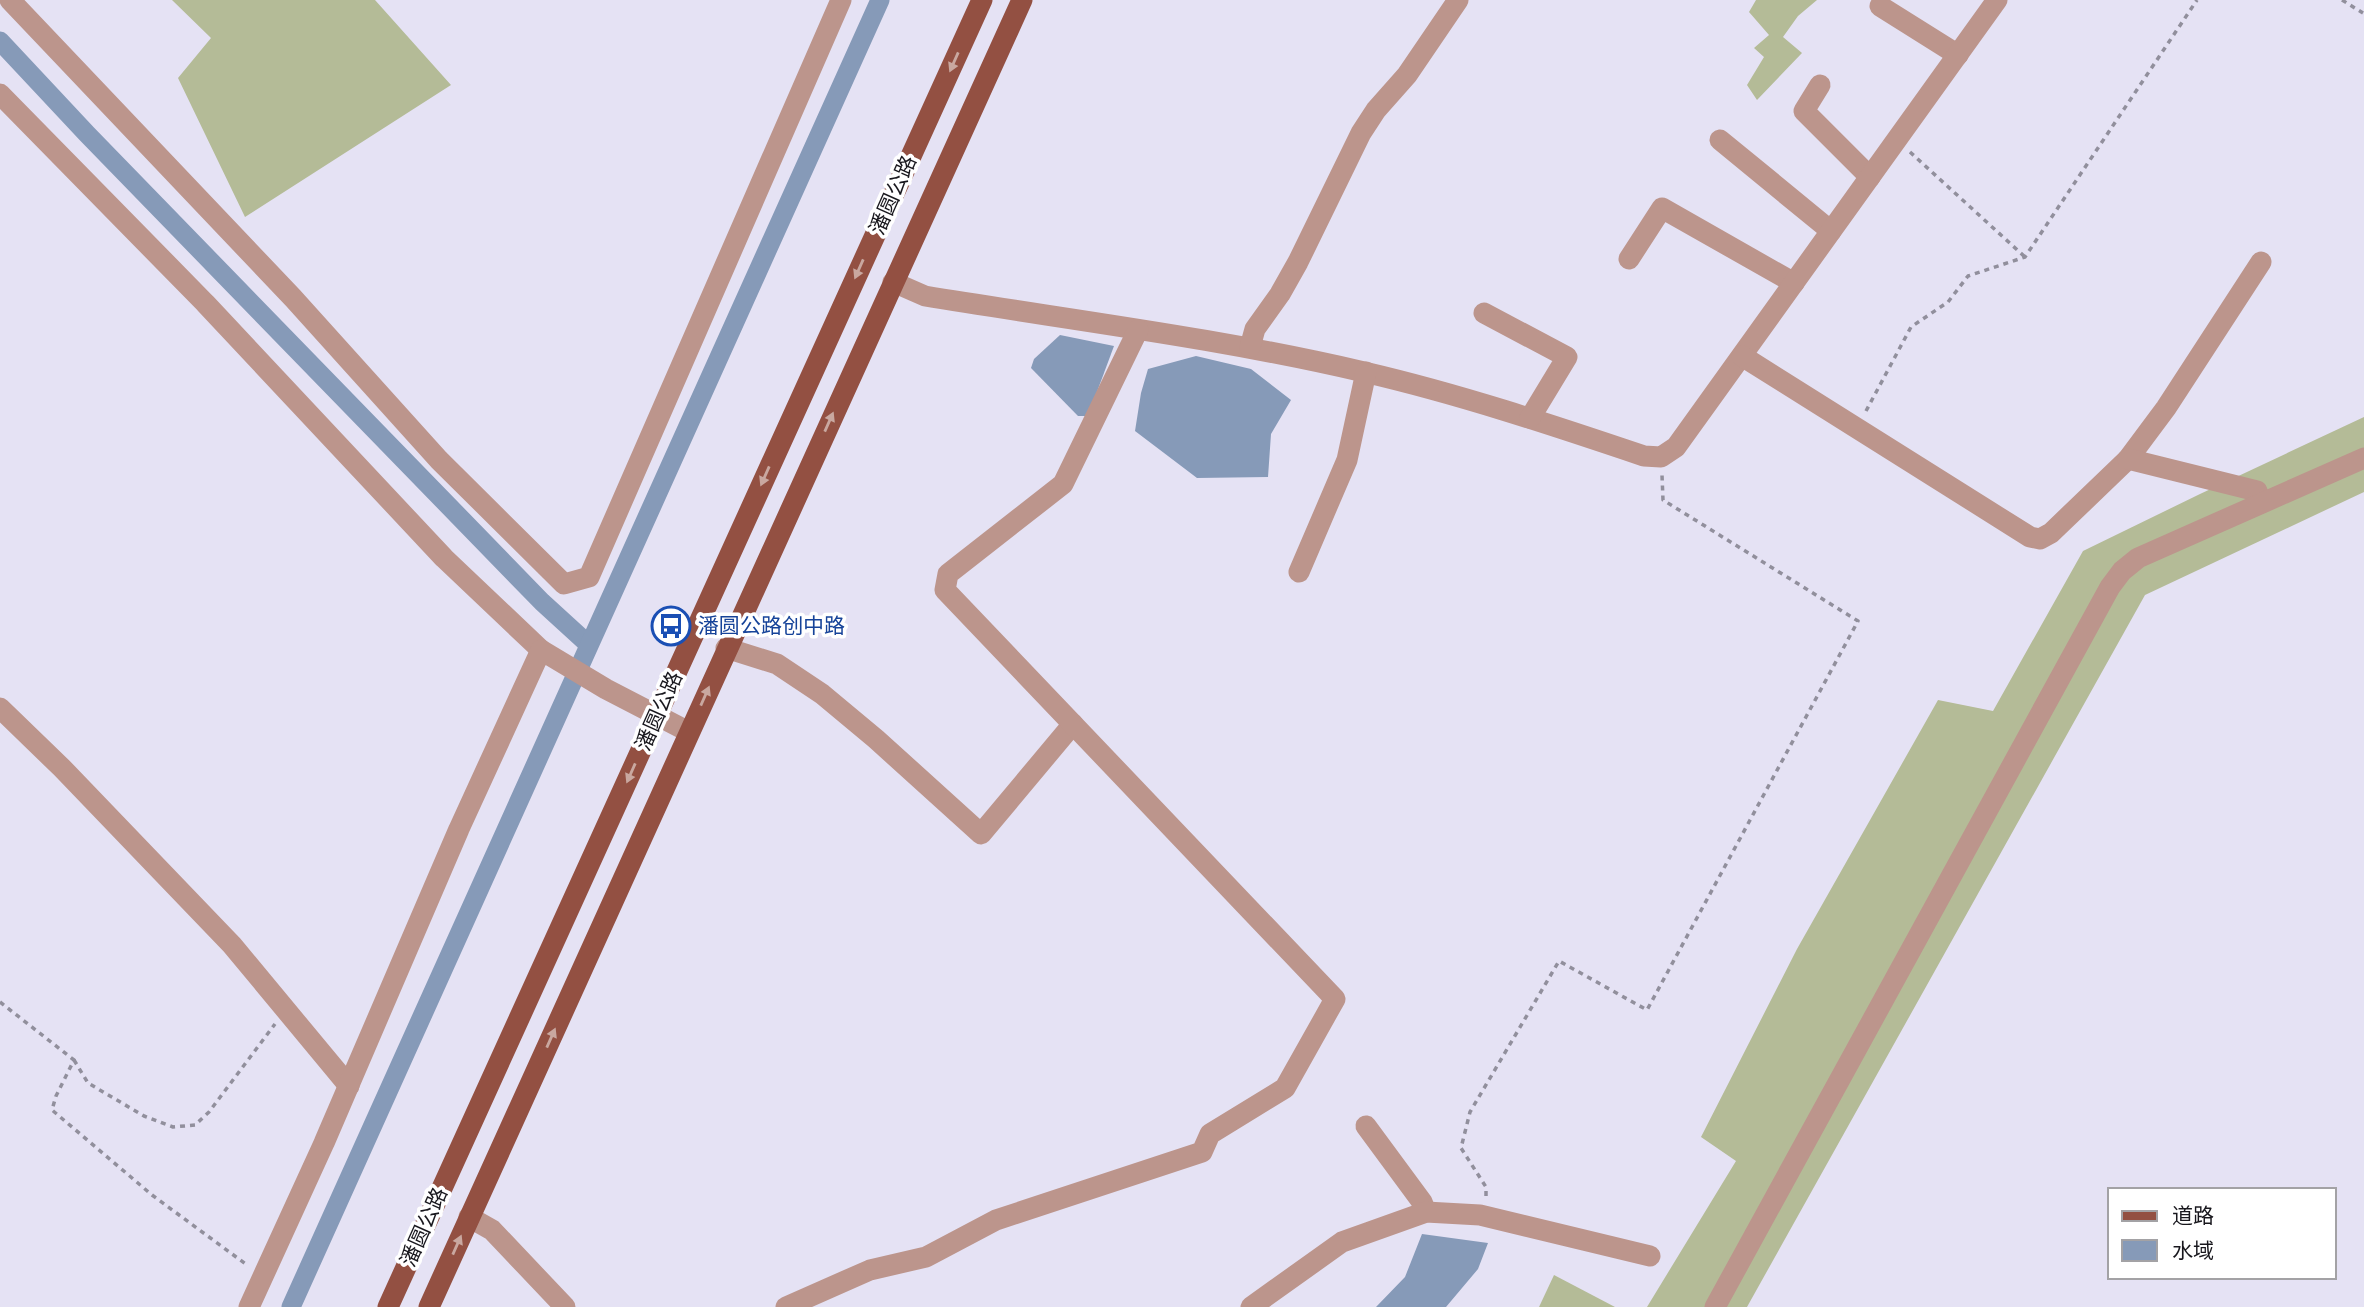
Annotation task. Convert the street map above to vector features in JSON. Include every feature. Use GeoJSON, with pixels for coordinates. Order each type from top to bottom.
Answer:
{"type":"FeatureCollection","features":[{"type":"Feature","properties":{"kind":"main road","name":"潘圆公路"},"geometry":{"type":"LineString","coordinates":[[388,1307],[982,0]]}},
{"type":"Feature","properties":{"kind":"main road","name":"潘圆公路"},"geometry":{"type":"LineString","coordinates":[[429,1307],[1022,0]]}},
{"type":"Feature","properties":{"kind":"street"},"geometry":{"type":"LineString","coordinates":[[10,0],[293,298],[439,460],[564,584],[589,577],[841,0]]}},
{"type":"Feature","properties":{"kind":"street"},"geometry":{"type":"LineString","coordinates":[[1250,347],[1255,329],[1280,294],[1298,262],[1361,133],[1376,110],[1407,75],[1458,0]]}},
{"type":"Feature","properties":{"kind":"street"},"geometry":{"type":"LineString","coordinates":[[892,282],[925,296],[1250,347],[1366,372],[1530,418],[1644,456],[1661,457],[1676,447],[1997,0]]}},
{"type":"Feature","properties":{"kind":"street"},"geometry":{"type":"LineString","coordinates":[[1880,6],[1958,55]]}},
{"type":"Feature","properties":{"kind":"street"},"geometry":{"type":"LineString","coordinates":[[1820,85],[1804,111],[1870,177]]}},
{"type":"Feature","properties":{"kind":"street"},"geometry":{"type":"LineString","coordinates":[[0,94],[205,303],[444,558],[541,650],[689,732]]}},
{"type":"Feature","properties":{"kind":"street"},"geometry":{"type":"LineString","coordinates":[[1720,140],[1831,231]]}},
{"type":"Feature","properties":{"kind":"street"},"geometry":{"type":"LineString","coordinates":[[1629,258],[1662,208],[1794,283]]}},
{"type":"Feature","properties":{"kind":"street"},"geometry":{"type":"LineString","coordinates":[[1742,356],[2030,537],[2040,538],[2051,533],[2128,459],[2166,408],[2261,262]]}},
{"type":"Feature","properties":{"kind":"street"},"geometry":{"type":"LineString","coordinates":[[1484,313],[1567,357],[1530,418]]}},
{"type":"Feature","properties":{"kind":"street"},"geometry":{"type":"LineString","coordinates":[[786,1307],[870,1270],[926,1257],[996,1220],[1202,1152],[1210,1134],[1284,1087],[1335,999],[945,590],[948,574],[1063,484],[1138,330]]}},
{"type":"Feature","properties":{"kind":"street"},"geometry":{"type":"LineString","coordinates":[[1299,572],[1347,460],[1366,372]]}},
{"type":"Feature","properties":{"kind":"street"},"geometry":{"type":"LineString","coordinates":[[1714,1307],[2110,587],[2122,571],[2138,558],[2364,458]]}},
{"type":"Feature","properties":{"kind":"street"},"geometry":{"type":"LineString","coordinates":[[2128,459],[2257,491],[2261,503]]}},
{"type":"Feature","properties":{"kind":"street"},"geometry":{"type":"LineString","coordinates":[[726,649],[777,664],[822,694],[981,834],[1073,724]]}},
{"type":"Feature","properties":{"kind":"street"},"geometry":{"type":"LineString","coordinates":[[249,1307],[349,1086],[458,828],[541,650]]}},
{"type":"Feature","properties":{"kind":"street"},"geometry":{"type":"LineString","coordinates":[[0,708],[72,778],[232,945],[349,1086]]}},
{"type":"Feature","properties":{"kind":"street"},"geometry":{"type":"LineString","coordinates":[[1366,1126],[1422,1202],[1426,1212]]}},
{"type":"Feature","properties":{"kind":"street"},"geometry":{"type":"LineString","coordinates":[[1251,1307],[1342,1242],[1426,1212],[1480,1215],[1650,1256]]}},
{"type":"Feature","properties":{"kind":"street"},"geometry":{"type":"LineString","coordinates":[[469,1217],[492,1230],[565,1307]]}},
{"type":"Feature","properties":{"kind":"path"},"geometry":{"type":"LineString","coordinates":[[1857,428],[1911,327],[1948,302],[1968,276],[2025,257],[2197,0]]}},
{"type":"Feature","properties":{"kind":"path"},"geometry":{"type":"LineString","coordinates":[[2342,0],[2363,13]]}},
{"type":"Feature","properties":{"kind":"path"},"geometry":{"type":"LineString","coordinates":[[1897,140],[2025,257]]}},
{"type":"Feature","properties":{"kind":"path"},"geometry":{"type":"LineString","coordinates":[[1480,1215],[1486,1199],[1486,1187],[1461,1147],[1470,1112],[1559,961],[1647,1010],[1858,621],[1663,500],[1661,457]]}},
{"type":"Feature","properties":{"kind":"path"},"geometry":{"type":"LineString","coordinates":[[0,1002],[74,1060],[88,1083],[144,1116],[173,1127],[195,1125],[209,1112],[286,1010]]}},
{"type":"Feature","properties":{"kind":"path"},"geometry":{"type":"LineString","coordinates":[[74,1060],[52,1110],[152,1195],[262,1277]]}},
{"type":"Feature","properties":{"kind":"green space"},"geometry":{"type":"Polygon","coordinates":[[[172,0],[375,0],[451,85],[245,217],[178,78],[211,38],[172,0]]]}},
{"type":"Feature","properties":{"kind":"green space"},"geometry":{"type":"Polygon","coordinates":[[[1756,0],[1817,0],[1798,16],[1783,37],[1802,53],[1757,100],[1747,85],[1764,57],[1754,48],[1769,35],[1749,12],[1756,0]]]}},
{"type":"Feature","properties":{"kind":"green space"},"geometry":{"type":"Polygon","coordinates":[[[2364,417],[2364,492],[2145,595],[1747,1307],[1647,1307],[1736,1161],[1701,1137],[1797,949],[1938,700],[1993,711],[2083,551],[2364,417]]]}},
{"type":"Feature","properties":{"kind":"green space"},"geometry":{"type":"Polygon","coordinates":[[[1554,1275],[1615,1307],[1539,1307],[1554,1275]]]}},
{"type":"Feature","properties":{"kind":"water"},"geometry":{"type":"Polygon","coordinates":[[[1060,335],[1114,346],[1088,416],[1078,416],[1031,368],[1034,359],[1060,335]]]}},
{"type":"Feature","properties":{"kind":"water"},"geometry":{"type":"Polygon","coordinates":[[[1196,356],[1251,369],[1291,400],[1271,434],[1268,477],[1197,478],[1135,431],[1148,369],[1196,356]]]}},
{"type":"Feature","properties":{"kind":"water"},"geometry":{"type":"Polygon","coordinates":[[[1422,1234],[1488,1243],[1478,1269],[1446,1307],[1376,1307],[1405,1277],[1422,1234]]]}},
{"type":"Feature","properties":{"kind":"waterway"},"geometry":{"type":"LineString","coordinates":[[291,1307],[880,0]]}},
{"type":"Feature","properties":{"kind":"waterway"},"geometry":{"type":"LineString","coordinates":[[0,41],[542,602],[588,644]]}},
{"type":"Feature","properties":{"kind":"place","name":"潘圆公路创中路"},"geometry":{"type":"Point","coordinates":[671,626]}}]}
